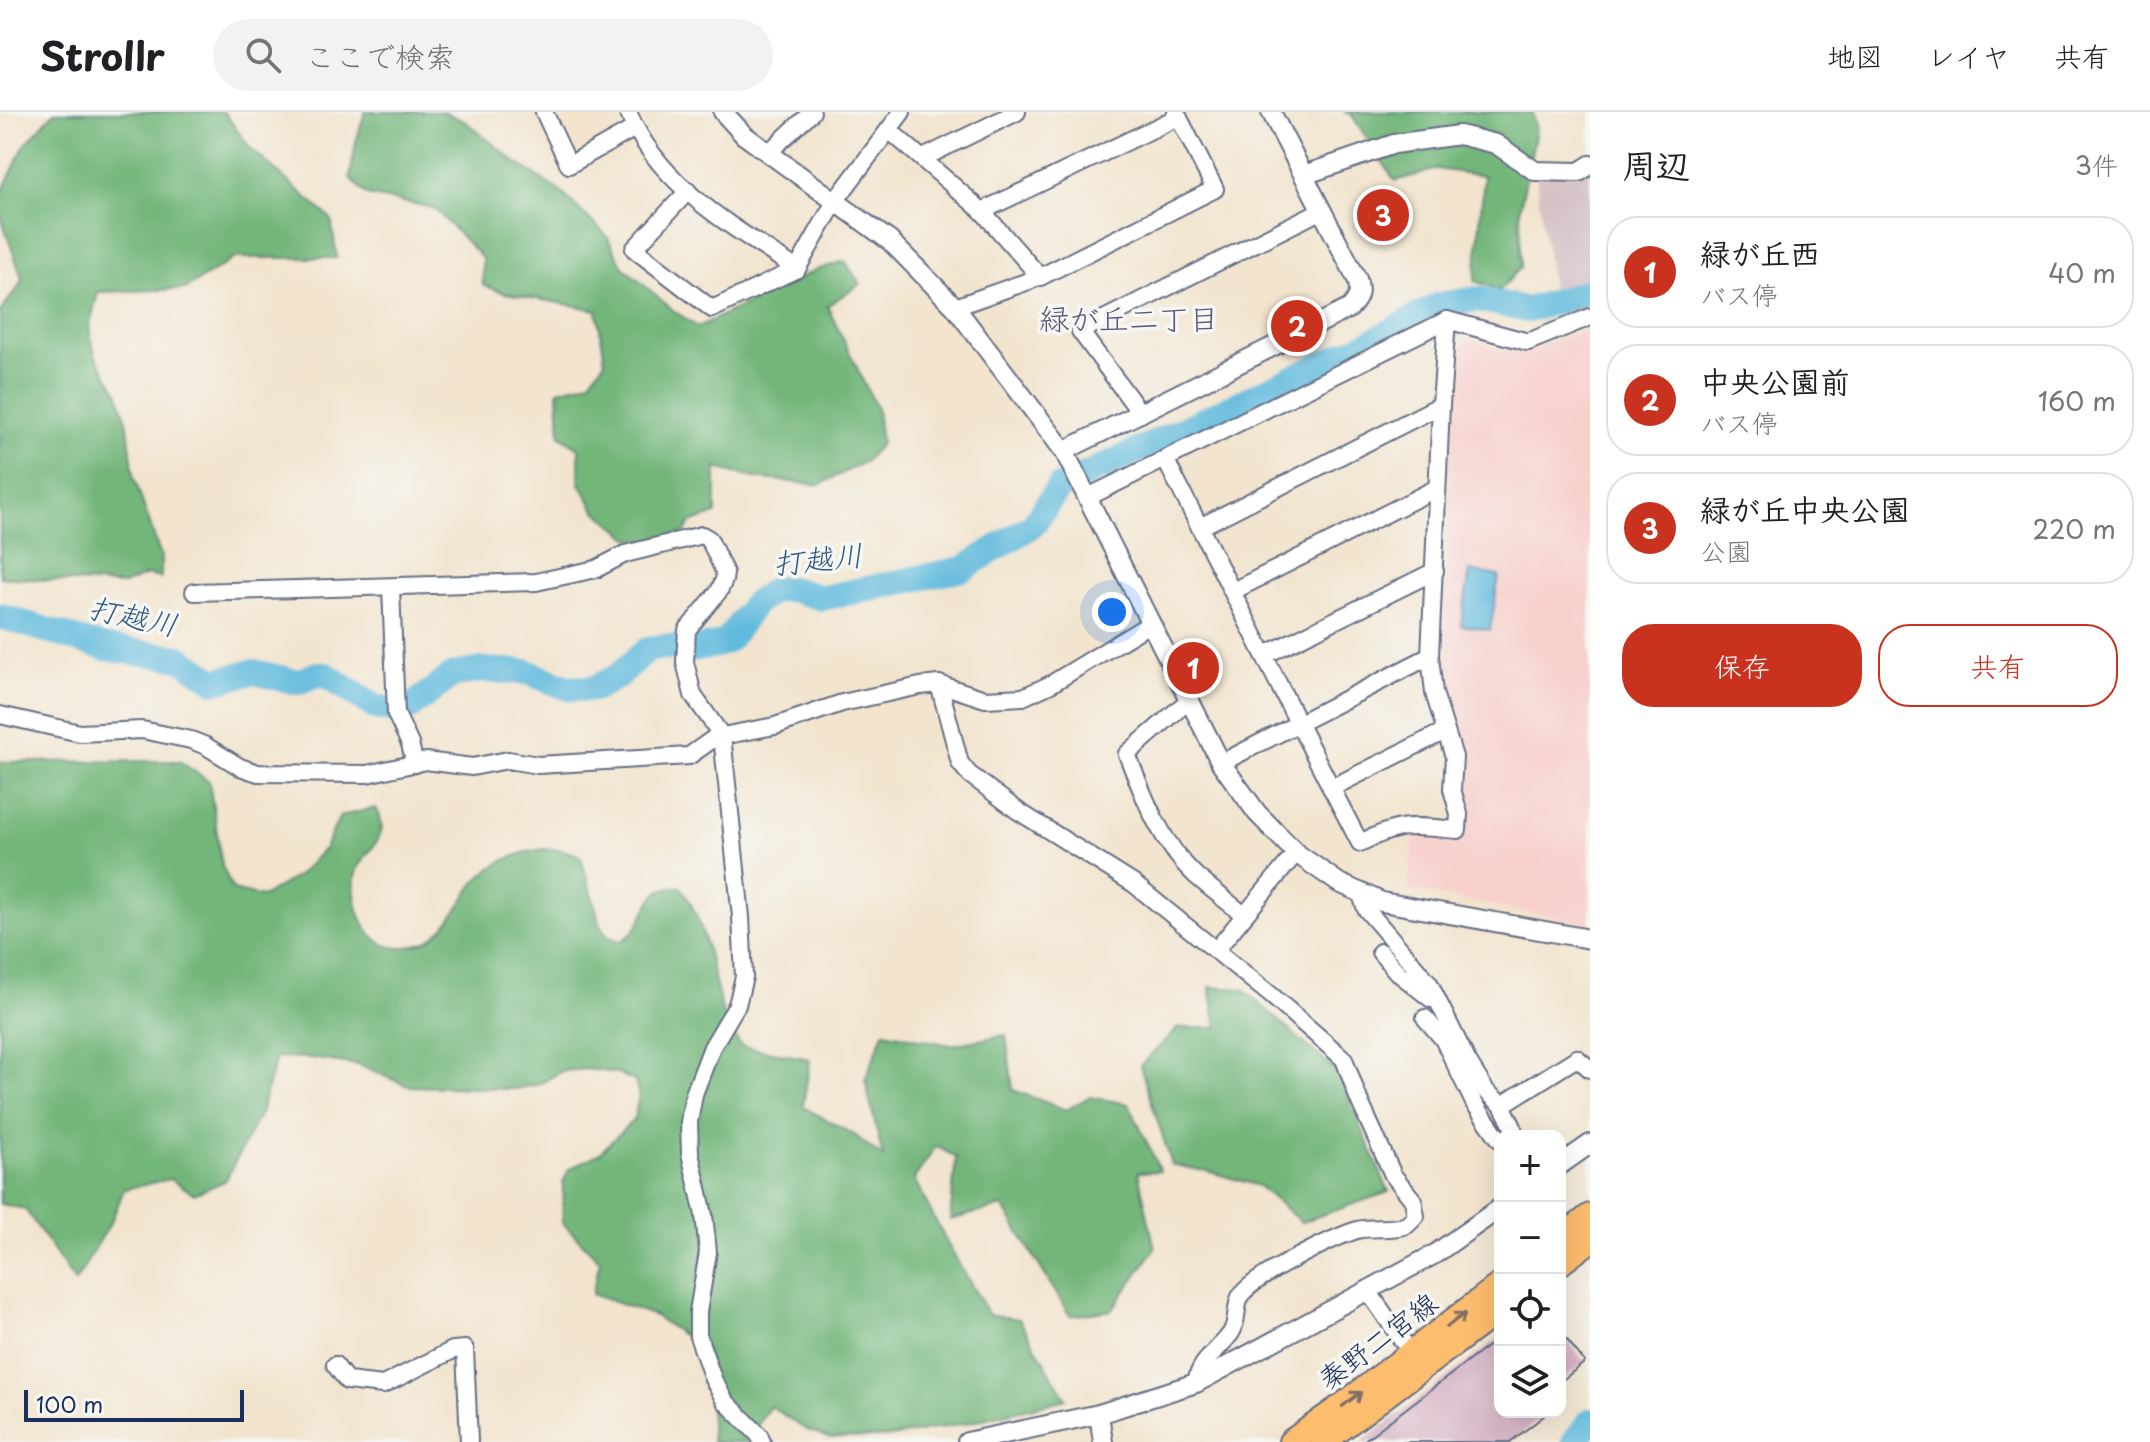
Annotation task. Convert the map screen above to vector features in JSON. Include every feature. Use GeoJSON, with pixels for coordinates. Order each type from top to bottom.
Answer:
{"type":"FeatureCollection","features":[{"type":"Feature","properties":{"kind":"main road"},"geometry":{"type":"LineString","coordinates":[[1566,1234],[1590,1216]]}},
{"type":"Feature","properties":{"kind":"main road"},"geometry":{"type":"LineString","coordinates":[[1566,1258],[1590,1240]]}},
{"type":"Feature","properties":{"kind":"main road","name":"秦野二宮線"},"geometry":{"type":"LineString","coordinates":[[1323,1442],[1417,1362],[1494,1291]]}},
{"type":"Feature","properties":{"kind":"main road","name":"秦野二宮線"},"geometry":{"type":"LineString","coordinates":[[1291,1442],[1494,1313]]}},
{"type":"Feature","properties":{"kind":"street"},"geometry":{"type":"LineString","coordinates":[[544,112],[569,165],[631,120],[671,178],[721,219],[797,269]]}},
{"type":"Feature","properties":{"kind":"street"},"geometry":{"type":"LineString","coordinates":[[723,112],[744,135],[890,241],[955,307],[1067,455],[1221,763],[1257,813],[1296,853],[1339,883],[1382,902],[1590,939]]}},
{"type":"Feature","properties":{"kind":"street"},"geometry":{"type":"LineString","coordinates":[[770,151],[812,112]]}},
{"type":"Feature","properties":{"kind":"street"},"geometry":{"type":"LineString","coordinates":[[688,191],[634,249],[712,309],[797,269],[836,200],[902,112]]}},
{"type":"Feature","properties":{"kind":"street"},"geometry":{"type":"LineString","coordinates":[[923,158],[1017,112]]}},
{"type":"Feature","properties":{"kind":"street"},"geometry":{"type":"LineString","coordinates":[[1067,455],[1350,308],[1358,298],[1360,289],[1271,112]]}},
{"type":"Feature","properties":{"kind":"street"},"geometry":{"type":"LineString","coordinates":[[955,307],[1040,277],[1215,189],[1177,114],[982,211]]}},
{"type":"Feature","properties":{"kind":"street"},"geometry":{"type":"LineString","coordinates":[[889,130],[982,211],[1040,277]]}},
{"type":"Feature","properties":{"kind":"street"},"geometry":{"type":"LineString","coordinates":[[1304,175],[1394,144],[1459,135],[1496,144],[1535,171],[1579,172],[1590,165]]}},
{"type":"Feature","properties":{"kind":"street"},"geometry":{"type":"LineString","coordinates":[[1141,414],[1080,331],[1322,210]]}},
{"type":"Feature","properties":{"kind":"street"},"geometry":{"type":"LineString","coordinates":[[1086,493],[1165,459],[1447,320],[1528,342],[1590,317]]}},
{"type":"Feature","properties":{"kind":"street"},"geometry":{"type":"LineString","coordinates":[[1165,459],[1360,843],[1388,829],[1405,825],[1458,830],[1459,814],[1452,789],[1454,757],[1434,693],[1430,656],[1447,320]]}},
{"type":"Feature","properties":{"kind":"street"},"geometry":{"type":"LineString","coordinates":[[1200,527],[1441,405]]}},
{"type":"Feature","properties":{"kind":"street"},"geometry":{"type":"LineString","coordinates":[[1233,591],[1437,488]]}},
{"type":"Feature","properties":{"kind":"street"},"geometry":{"type":"LineString","coordinates":[[194,592],[536,582],[596,569],[625,554],[702,535],[709,539],[725,573],[724,580],[685,636],[685,662],[693,695],[722,736],[741,917],[744,977],[737,1005],[712,1047],[694,1094],[689,1122],[690,1153],[704,1215],[708,1252],[698,1312],[698,1336],[713,1379],[725,1401],[759,1435],[762,1442]]}},
{"type":"Feature","properties":{"kind":"street"},"geometry":{"type":"LineString","coordinates":[[1265,655],[1435,571]]}},
{"type":"Feature","properties":{"kind":"street"},"geometry":{"type":"LineString","coordinates":[[391,587],[396,714],[410,744],[415,764]]}},
{"type":"Feature","properties":{"kind":"street"},"geometry":{"type":"LineString","coordinates":[[0,715],[80,733],[142,730],[191,740],[240,767],[258,773],[367,774],[426,761],[472,767],[516,760],[538,765],[689,756],[722,736],[775,726],[842,703],[939,684],[985,699],[1023,697],[1051,684],[1151,623]]}},
{"type":"Feature","properties":{"kind":"street"},"geometry":{"type":"LineString","coordinates":[[1221,763],[1430,656]]}},
{"type":"Feature","properties":{"kind":"street"},"geometry":{"type":"LineString","coordinates":[[939,684],[964,770],[1018,811],[1134,884],[1344,1059],[1393,1175],[1413,1200],[1416,1216],[1407,1225],[1400,1228],[1368,1228],[1345,1235],[1253,1283],[1239,1298],[1233,1331],[1197,1373],[1196,1383]]}},
{"type":"Feature","properties":{"kind":"street"},"geometry":{"type":"LineString","coordinates":[[1189,700],[1127,754],[1148,806],[1169,843],[1194,873],[1244,915]]}},
{"type":"Feature","properties":{"kind":"street"},"geometry":{"type":"LineString","coordinates":[[1331,788],[1445,731]]}},
{"type":"Feature","properties":{"kind":"street"},"geometry":{"type":"LineString","coordinates":[[1216,950],[1296,853]]}},
{"type":"Feature","properties":{"kind":"street"},"geometry":{"type":"LineString","coordinates":[[1360,892],[1366,909],[1429,983],[1468,1062],[1486,1091],[1502,1105],[1513,1130]]}},
{"type":"Feature","properties":{"kind":"street"},"geometry":{"type":"LineString","coordinates":[[1380,952],[1397,972],[1441,1008]]}},
{"type":"Feature","properties":{"kind":"street"},"geometry":{"type":"LineString","coordinates":[[1425,1018],[1443,1039],[1474,1103],[1494,1131]]}},
{"type":"Feature","properties":{"kind":"street"},"geometry":{"type":"LineString","coordinates":[[1502,1105],[1577,1058],[1590,1069]]}},
{"type":"Feature","properties":{"kind":"street"},"geometry":{"type":"LineString","coordinates":[[1566,1161],[1590,1144]]}},
{"type":"Feature","properties":{"kind":"street"},"geometry":{"type":"LineString","coordinates":[[967,1442],[1099,1414],[1196,1383],[1435,1254],[1494,1212]]}},
{"type":"Feature","properties":{"kind":"street"},"geometry":{"type":"LineString","coordinates":[[1368,1291],[1417,1362]]}},
{"type":"Feature","properties":{"kind":"street"},"geometry":{"type":"LineString","coordinates":[[335,1365],[347,1381],[383,1385],[453,1350],[465,1349],[469,1442]]}},
{"type":"Feature","properties":{"kind":"street"},"geometry":{"type":"LineString","coordinates":[[1099,1414],[1103,1442]]}},
{"type":"Feature","properties":{"kind":"shaded area"},"geometry":{"type":"Polygon","coordinates":[[[1590,168],[1590,319],[1558,330],[1535,171],[1590,168]]]}},
{"type":"Feature","properties":{"kind":"shaded area"},"geometry":{"type":"Polygon","coordinates":[[[1590,328],[1590,925],[1408,889],[1414,832],[1463,840],[1462,826],[1468,823],[1444,672],[1450,378],[1459,378],[1462,345],[1470,340],[1500,350],[1535,348],[1590,328]]]}},
{"type":"Feature","properties":{"kind":"green space"},"geometry":{"type":"Polygon","coordinates":[[[54,112],[224,112],[250,148],[331,219],[337,258],[235,258],[185,289],[98,292],[89,328],[95,355],[119,394],[128,427],[134,477],[161,557],[161,578],[146,575],[124,585],[0,577],[0,312],[23,281],[0,214],[0,196],[24,146],[54,112]]]}},
{"type":"Feature","properties":{"kind":"green space"},"geometry":{"type":"Polygon","coordinates":[[[365,112],[444,112],[466,122],[514,161],[561,192],[607,236],[623,267],[674,311],[698,327],[816,270],[845,261],[860,284],[827,306],[877,409],[881,444],[864,462],[819,485],[755,478],[716,468],[716,514],[690,523],[685,532],[657,543],[629,538],[595,510],[579,482],[579,448],[560,436],[558,390],[589,382],[605,361],[597,310],[505,293],[483,285],[482,258],[434,208],[367,195],[350,178],[365,112]]]}},
{"type":"Feature","properties":{"kind":"green space"},"geometry":{"type":"Polygon","coordinates":[[[1344,112],[1532,112],[1536,130],[1520,208],[1521,267],[1500,290],[1475,281],[1484,176],[1437,169],[1395,181],[1351,114],[1344,112]]]}},
{"type":"Feature","properties":{"kind":"green space"},"geometry":{"type":"Polygon","coordinates":[[[179,761],[209,781],[222,866],[233,890],[262,897],[300,874],[325,848],[340,816],[376,808],[381,830],[356,873],[356,899],[364,924],[372,935],[381,943],[393,947],[412,946],[430,939],[448,923],[485,873],[510,858],[539,850],[554,849],[581,857],[601,927],[609,937],[620,941],[637,926],[652,898],[668,887],[681,887],[703,934],[725,1019],[741,1046],[810,1059],[803,1107],[853,1134],[883,1157],[865,1080],[884,1032],[951,1045],[1006,1035],[1013,1090],[1066,1110],[1089,1097],[1129,1104],[1160,1171],[1138,1172],[1155,1249],[1112,1310],[1070,1316],[1003,1206],[950,1220],[956,1157],[936,1146],[914,1179],[989,1315],[1019,1319],[1066,1399],[967,1423],[891,1437],[829,1438],[805,1429],[770,1406],[747,1442],[712,1442],[707,1352],[655,1316],[592,1294],[600,1261],[563,1223],[563,1183],[569,1169],[600,1153],[634,1119],[639,1096],[635,1081],[616,1073],[588,1069],[562,1071],[539,1084],[515,1089],[408,1086],[359,1065],[276,1057],[260,1114],[225,1181],[194,1194],[170,1179],[124,1189],[112,1220],[75,1282],[25,1209],[0,1204],[0,762],[179,761]]]}},
{"type":"Feature","properties":{"kind":"green space"},"geometry":{"type":"Polygon","coordinates":[[[1210,987],[1243,989],[1338,1073],[1389,1192],[1301,1222],[1259,1186],[1172,1165],[1140,1066],[1178,1028],[1217,1028],[1210,987]]]}},
{"type":"Feature","properties":{"kind":"water"},"geometry":{"type":"Polygon","coordinates":[[[1470,571],[1499,576],[1490,630],[1461,625],[1470,571]]]}},
{"type":"Feature","properties":{"kind":"building"},"geometry":{"type":"Polygon","coordinates":[[[1566,1338],[1585,1362],[1566,1377],[1566,1338]]]}},
{"type":"Feature","properties":{"kind":"building"},"geometry":{"type":"Polygon","coordinates":[[[1494,1342],[1494,1418],[1541,1418],[1510,1442],[1362,1442],[1494,1342]]]}},
{"type":"Feature","properties":{"kind":"waterway","name":"打越川"},"geometry":{"type":"LineString","coordinates":[[0,616],[105,648],[180,658],[215,681],[253,672],[298,682],[317,674],[326,675],[375,707],[392,710],[408,709],[453,675],[481,670],[527,672],[568,688],[593,689],[617,677],[647,650],[661,647],[695,649],[728,640],[755,603],[774,590],[791,589],[822,598],[963,569],[1033,525],[1059,487],[1375,340],[1439,305],[1478,299],[1528,310],[1590,291]]}},
{"type":"Feature","properties":{"kind":"waterway"},"geometry":{"type":"LineString","coordinates":[[1574,1442],[1590,1421]]}},
{"type":"Feature","properties":{"kind":"place","name":"緑が丘中央公園"},"geometry":{"type":"Point","coordinates":[1383,215]}},
{"type":"Feature","properties":{"kind":"place","name":"中央公園前"},"geometry":{"type":"Point","coordinates":[1297,326]}},
{"type":"Feature","properties":{"kind":"place","name":"緑が丘西"},"geometry":{"type":"Point","coordinates":[1193,668]}},
{"type":"Feature","properties":{"kind":"district","name":"緑が丘二丁目"},"geometry":{"type":"Point","coordinates":[1129,320]}}]}
